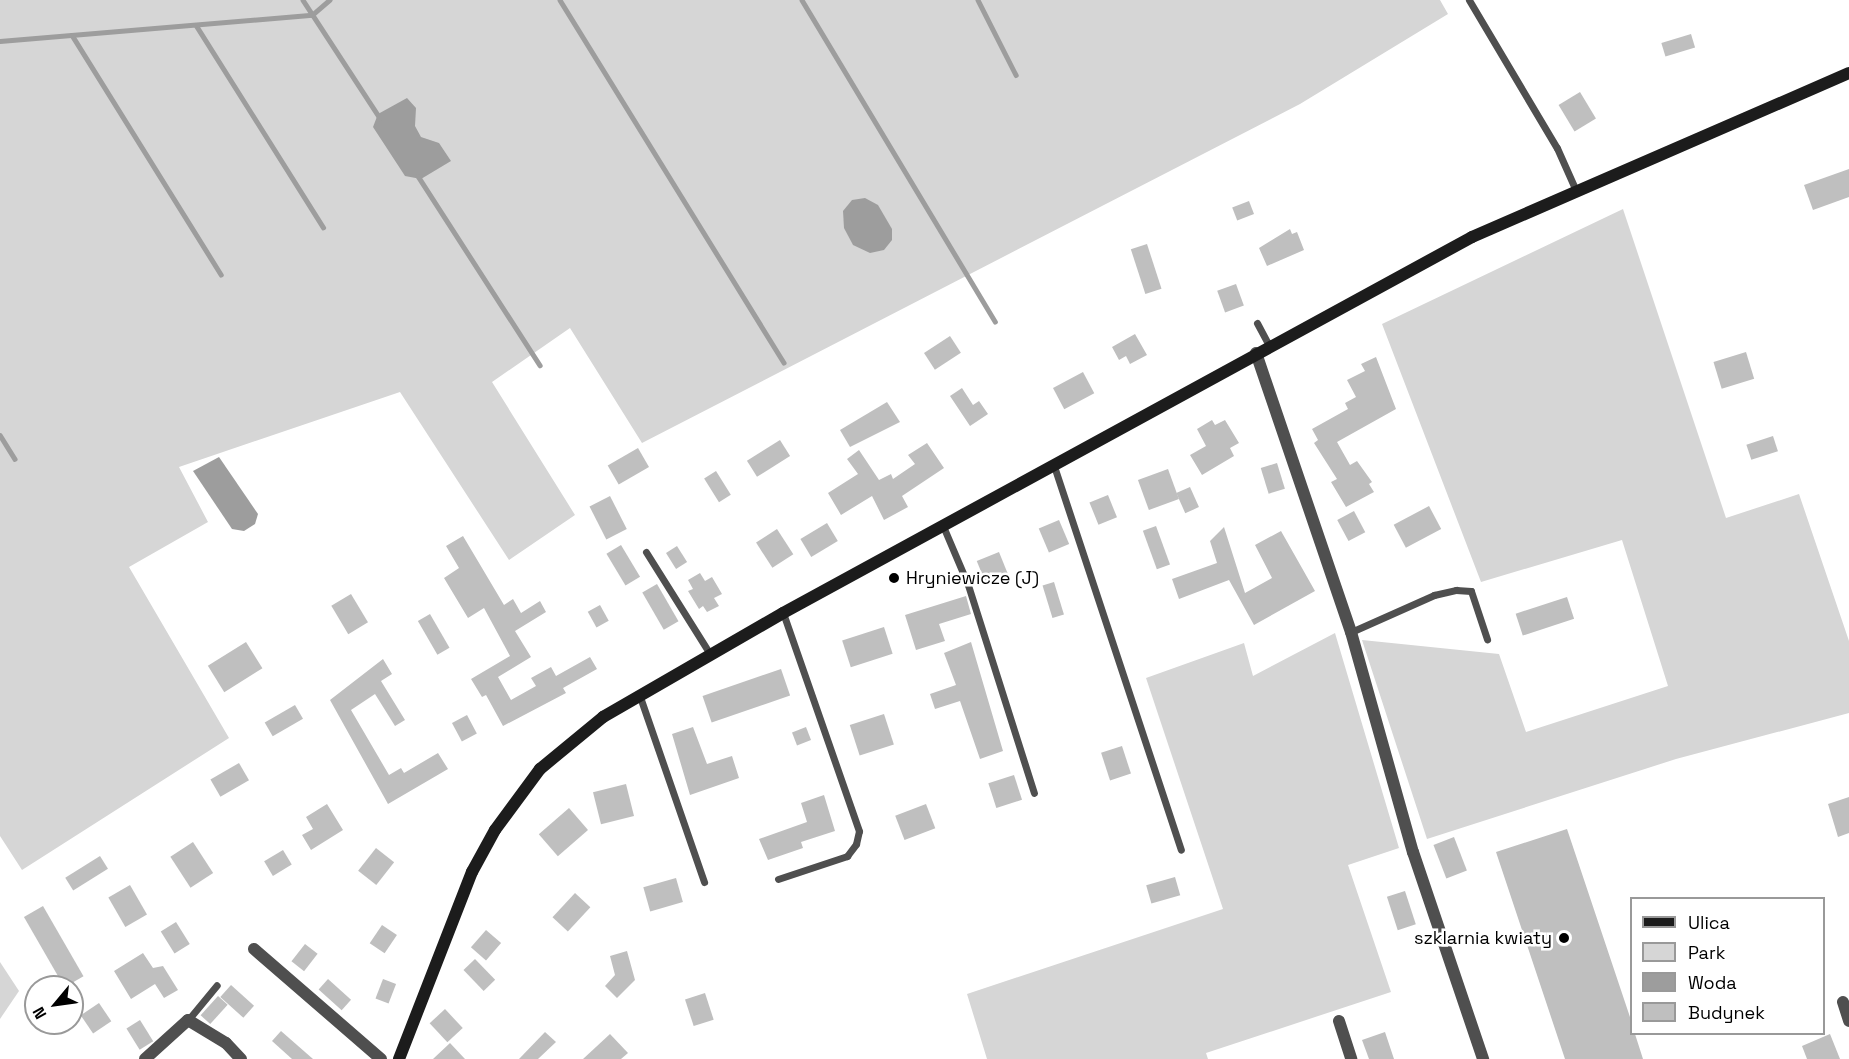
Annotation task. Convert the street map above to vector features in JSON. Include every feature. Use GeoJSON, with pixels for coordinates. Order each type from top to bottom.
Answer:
{"type":"FeatureCollection","features":[{"type":"Feature","properties":{"kind":"street"},"geometry":{"type":"LineString","coordinates":[[399,1059],[472,872],[495,830],[540,769],[603,717],[710,654],[1256,353],[1494,226],[1577,193],[1849,73]]}},
{"type":"Feature","properties":{"kind":"street"},"geometry":{"type":"LineString","coordinates":[[1256,353],[1351,632],[1413,852],[1482,1059]]}},
{"type":"Feature","properties":{"kind":"street"},"geometry":{"type":"LineString","coordinates":[[254,949],[381,1059]]}},
{"type":"Feature","properties":{"kind":"street"},"geometry":{"type":"LineString","coordinates":[[1843,1002],[1849,1021]]}},
{"type":"Feature","properties":{"kind":"street"},"geometry":{"type":"LineString","coordinates":[[145,1059],[188,1020],[226,1043],[242,1059]]}},
{"type":"Feature","properties":{"kind":"street"},"geometry":{"type":"LineString","coordinates":[[1339,1021],[1351,1059]]}},
{"type":"Feature","properties":{"kind":"lane"},"geometry":{"type":"LineString","coordinates":[[1469,0],[1557,148],[1577,193]]}},
{"type":"Feature","properties":{"kind":"lane"},"geometry":{"type":"LineString","coordinates":[[1257,323],[1269,346]]}},
{"type":"Feature","properties":{"kind":"lane"},"geometry":{"type":"LineString","coordinates":[[1054,466],[1181,849]]}},
{"type":"Feature","properties":{"kind":"lane"},"geometry":{"type":"LineString","coordinates":[[943,526],[968,585],[1034,793]]}},
{"type":"Feature","properties":{"kind":"lane"},"geometry":{"type":"LineString","coordinates":[[646,552],[710,654]]}},
{"type":"Feature","properties":{"kind":"lane"},"geometry":{"type":"LineString","coordinates":[[1351,632],[1434,595],[1456,590],[1471,591],[1488,639]]}},
{"type":"Feature","properties":{"kind":"lane"},"geometry":{"type":"LineString","coordinates":[[778,879],[847,856],[856,844],[859,831],[783,614]]}},
{"type":"Feature","properties":{"kind":"lane"},"geometry":{"type":"LineString","coordinates":[[639,694],[704,882]]}},
{"type":"Feature","properties":{"kind":"lane"},"geometry":{"type":"LineString","coordinates":[[188,1020],[217,985]]}},
{"type":"Feature","properties":{"kind":"green space"},"geometry":{"type":"Polygon","coordinates":[[[0,0],[1440,0],[1448,14],[1300,104],[642,443],[570,328],[492,382],[575,515],[509,560],[400,392],[179,467],[208,522],[129,567],[229,738],[22,870],[0,836],[0,0]]]}},
{"type":"Feature","properties":{"kind":"green space"},"geometry":{"type":"Polygon","coordinates":[[[1623,209],[1726,518],[1799,494],[1849,641],[1849,713],[1676,759],[1427,839],[1362,640],[1499,654],[1526,732],[1668,686],[1622,540],[1481,582],[1382,324],[1623,209]]]}},
{"type":"Feature","properties":{"kind":"green space"},"geometry":{"type":"Polygon","coordinates":[[[1335,633],[1399,848],[1348,865],[1391,992],[1206,1053],[1208,1059],[987,1059],[967,994],[1223,909],[1146,678],[1244,643],[1253,676],[1335,633]]]}},
{"type":"Feature","properties":{"kind":"green space"},"geometry":{"type":"Polygon","coordinates":[[[0,962],[19,991],[0,1019],[0,962]]]}},
{"type":"Feature","properties":{"kind":"water"},"geometry":{"type":"Polygon","coordinates":[[[407,98],[416,108],[415,126],[421,137],[439,143],[451,161],[421,179],[405,176],[373,127],[378,114],[407,98]]]}},
{"type":"Feature","properties":{"kind":"water"},"geometry":{"type":"Polygon","coordinates":[[[865,198],[878,205],[892,229],[892,240],[884,250],[870,253],[853,245],[844,228],[843,211],[852,200],[865,198]]]}},
{"type":"Feature","properties":{"kind":"water"},"geometry":{"type":"Polygon","coordinates":[[[219,457],[258,514],[255,524],[244,531],[232,529],[193,471],[219,457]]]}},
{"type":"Feature","properties":{"kind":"building"},"geometry":{"type":"Polygon","coordinates":[[[1691,34],[1695,47],[1665,56],[1661,43],[1691,34]]]}},
{"type":"Feature","properties":{"kind":"building"},"geometry":{"type":"Polygon","coordinates":[[[1580,92],[1596,119],[1575,131],[1559,105],[1580,92]]]}},
{"type":"Feature","properties":{"kind":"building"},"geometry":{"type":"Polygon","coordinates":[[[1849,169],[1849,197],[1813,210],[1804,185],[1849,169]]]}},
{"type":"Feature","properties":{"kind":"building"},"geometry":{"type":"Polygon","coordinates":[[[1249,201],[1254,214],[1237,221],[1232,207],[1249,201]]]}},
{"type":"Feature","properties":{"kind":"building"},"geometry":{"type":"Polygon","coordinates":[[[1290,229],[1292,234],[1297,232],[1304,250],[1267,266],[1259,248],[1290,229]]]}},
{"type":"Feature","properties":{"kind":"building"},"geometry":{"type":"Polygon","coordinates":[[[1147,244],[1162,289],[1145,294],[1131,249],[1147,244]]]}},
{"type":"Feature","properties":{"kind":"building"},"geometry":{"type":"Polygon","coordinates":[[[1236,284],[1244,306],[1225,312],[1217,291],[1236,284]]]}},
{"type":"Feature","properties":{"kind":"building"},"geometry":{"type":"Polygon","coordinates":[[[1135,334],[1147,355],[1130,364],[1126,356],[1119,360],[1112,347],[1135,334]]]}},
{"type":"Feature","properties":{"kind":"building"},"geometry":{"type":"Polygon","coordinates":[[[950,336],[961,353],[935,370],[924,353],[950,336]]]}},
{"type":"Feature","properties":{"kind":"building"},"geometry":{"type":"Polygon","coordinates":[[[1746,352],[1754,379],[1722,389],[1713,362],[1746,352]]]}},
{"type":"Feature","properties":{"kind":"building"},"geometry":{"type":"Polygon","coordinates":[[[1376,357],[1396,409],[1337,442],[1350,465],[1357,461],[1372,482],[1369,484],[1374,492],[1346,507],[1331,482],[1337,479],[1314,443],[1318,440],[1312,429],[1348,409],[1345,403],[1356,397],[1347,380],[1365,371],[1361,364],[1376,357]]]}},
{"type":"Feature","properties":{"kind":"building"},"geometry":{"type":"Polygon","coordinates":[[[1083,372],[1094,393],[1064,409],[1053,388],[1083,372]]]}},
{"type":"Feature","properties":{"kind":"building"},"geometry":{"type":"Polygon","coordinates":[[[962,388],[973,405],[979,401],[988,414],[970,426],[950,396],[962,388]]]}},
{"type":"Feature","properties":{"kind":"building"},"geometry":{"type":"Polygon","coordinates":[[[887,402],[900,422],[850,447],[840,430],[887,402]]]}},
{"type":"Feature","properties":{"kind":"building"},"geometry":{"type":"Polygon","coordinates":[[[1212,420],[1215,425],[1225,420],[1239,443],[1230,448],[1234,456],[1202,475],[1190,455],[1206,446],[1197,429],[1212,420]]]}},
{"type":"Feature","properties":{"kind":"building"},"geometry":{"type":"Polygon","coordinates":[[[1773,436],[1778,451],[1751,460],[1746,445],[1773,436]]]}},
{"type":"Feature","properties":{"kind":"building"},"geometry":{"type":"Polygon","coordinates":[[[780,440],[790,456],[757,477],[747,461],[780,440]]]}},
{"type":"Feature","properties":{"kind":"building"},"geometry":{"type":"Polygon","coordinates":[[[927,443],[944,468],[902,496],[908,507],[884,520],[872,496],[841,515],[828,493],[858,474],[847,459],[859,450],[879,480],[891,474],[893,479],[915,464],[908,455],[927,443]]]}},
{"type":"Feature","properties":{"kind":"building"},"geometry":{"type":"Polygon","coordinates":[[[638,448],[649,467],[619,485],[608,465],[638,448]]]}},
{"type":"Feature","properties":{"kind":"building"},"geometry":{"type":"Polygon","coordinates":[[[1277,463],[1285,489],[1269,494],[1261,468],[1277,463]]]}},
{"type":"Feature","properties":{"kind":"building"},"geometry":{"type":"Polygon","coordinates":[[[1168,469],[1179,499],[1149,510],[1138,480],[1168,469]]]}},
{"type":"Feature","properties":{"kind":"building"},"geometry":{"type":"Polygon","coordinates":[[[716,471],[731,495],[719,502],[704,478],[716,471]]]}},
{"type":"Feature","properties":{"kind":"building"},"geometry":{"type":"Polygon","coordinates":[[[1190,487],[1199,507],[1185,513],[1176,493],[1190,487]]]}},
{"type":"Feature","properties":{"kind":"building"},"geometry":{"type":"Polygon","coordinates":[[[1108,495],[1117,517],[1098,525],[1089,502],[1108,495]]]}},
{"type":"Feature","properties":{"kind":"building"},"geometry":{"type":"Polygon","coordinates":[[[610,496],[627,529],[606,539],[590,506],[610,496]]]}},
{"type":"Feature","properties":{"kind":"building"},"geometry":{"type":"Polygon","coordinates":[[[1429,506],[1441,529],[1406,548],[1394,525],[1429,506]]]}},
{"type":"Feature","properties":{"kind":"building"},"geometry":{"type":"Polygon","coordinates":[[[1354,511],[1365,532],[1348,541],[1337,520],[1354,511]]]}},
{"type":"Feature","properties":{"kind":"building"},"geometry":{"type":"Polygon","coordinates":[[[1059,520],[1069,544],[1049,553],[1039,529],[1059,520]]]}},
{"type":"Feature","properties":{"kind":"building"},"geometry":{"type":"Polygon","coordinates":[[[827,523],[838,541],[811,557],[800,539],[827,523]]]}},
{"type":"Feature","properties":{"kind":"building"},"geometry":{"type":"Polygon","coordinates":[[[1156,526],[1170,565],[1157,569],[1143,531],[1156,526]]]}},
{"type":"Feature","properties":{"kind":"building"},"geometry":{"type":"Polygon","coordinates":[[[1224,527],[1245,593],[1272,578],[1255,545],[1281,531],[1315,591],[1254,625],[1229,580],[1179,599],[1172,579],[1217,563],[1210,541],[1224,527]]]}},
{"type":"Feature","properties":{"kind":"building"},"geometry":{"type":"Polygon","coordinates":[[[777,529],[793,554],[772,568],[756,543],[777,529]]]}},
{"type":"Feature","properties":{"kind":"building"},"geometry":{"type":"Polygon","coordinates":[[[463,536],[504,605],[513,599],[521,613],[540,601],[546,612],[515,631],[531,657],[498,677],[511,700],[536,686],[531,678],[551,667],[556,676],[590,657],[597,669],[563,688],[566,693],[503,726],[486,695],[482,697],[471,679],[510,656],[484,608],[468,618],[444,578],[459,568],[446,546],[463,536]]]}},
{"type":"Feature","properties":{"kind":"building"},"geometry":{"type":"Polygon","coordinates":[[[621,545],[640,577],[625,585],[606,554],[621,545]]]}},
{"type":"Feature","properties":{"kind":"building"},"geometry":{"type":"Polygon","coordinates":[[[677,546],[687,562],[676,569],[666,553],[677,546]]]}},
{"type":"Feature","properties":{"kind":"building"},"geometry":{"type":"Polygon","coordinates":[[[999,552],[1008,574],[986,583],[977,561],[999,552]]]}},
{"type":"Feature","properties":{"kind":"building"},"geometry":{"type":"Polygon","coordinates":[[[700,573],[705,581],[712,577],[722,594],[714,598],[719,606],[707,612],[703,606],[699,609],[688,591],[693,589],[688,580],[700,573]]]}},
{"type":"Feature","properties":{"kind":"building"},"geometry":{"type":"Polygon","coordinates":[[[1054,582],[1064,615],[1052,618],[1043,586],[1054,582]]]}},
{"type":"Feature","properties":{"kind":"building"},"geometry":{"type":"Polygon","coordinates":[[[657,584],[678,621],[664,630],[642,592],[657,584]]]}},
{"type":"Feature","properties":{"kind":"building"},"geometry":{"type":"Polygon","coordinates":[[[351,594],[368,622],[348,634],[331,606],[351,594]]]}},
{"type":"Feature","properties":{"kind":"building"},"geometry":{"type":"Polygon","coordinates":[[[966,596],[971,614],[939,624],[945,641],[916,650],[905,615],[966,596]]]}},
{"type":"Feature","properties":{"kind":"building"},"geometry":{"type":"Polygon","coordinates":[[[1567,597],[1574,619],[1523,636],[1516,614],[1567,597]]]}},
{"type":"Feature","properties":{"kind":"building"},"geometry":{"type":"Polygon","coordinates":[[[600,605],[609,621],[596,628],[588,612],[600,605]]]}},
{"type":"Feature","properties":{"kind":"building"},"geometry":{"type":"Polygon","coordinates":[[[430,614],[450,648],[437,655],[418,621],[430,614]]]}},
{"type":"Feature","properties":{"kind":"building"},"geometry":{"type":"Polygon","coordinates":[[[884,627],[893,654],[851,667],[842,641],[884,627]]]}},
{"type":"Feature","properties":{"kind":"building"},"geometry":{"type":"Polygon","coordinates":[[[246,642],[262,668],[224,692],[208,666],[246,642]]]}},
{"type":"Feature","properties":{"kind":"building"},"geometry":{"type":"Polygon","coordinates":[[[971,642],[1003,751],[980,759],[960,701],[935,709],[930,694],[956,685],[944,653],[971,642]]]}},
{"type":"Feature","properties":{"kind":"building"},"geometry":{"type":"Polygon","coordinates":[[[383,659],[392,674],[381,681],[405,720],[395,726],[375,694],[351,710],[389,775],[401,768],[404,773],[438,753],[448,769],[388,804],[330,700],[383,659]]]}},
{"type":"Feature","properties":{"kind":"building"},"geometry":{"type":"Polygon","coordinates":[[[781,669],[790,695],[712,722],[703,696],[781,669]]]}},
{"type":"Feature","properties":{"kind":"building"},"geometry":{"type":"Polygon","coordinates":[[[295,705],[303,719],[273,736],[265,722],[295,705]]]}},
{"type":"Feature","properties":{"kind":"building"},"geometry":{"type":"Polygon","coordinates":[[[884,714],[894,744],[860,756],[850,725],[884,714]]]}},
{"type":"Feature","properties":{"kind":"building"},"geometry":{"type":"Polygon","coordinates":[[[467,715],[477,734],[462,742],[452,723],[467,715]]]}},
{"type":"Feature","properties":{"kind":"building"},"geometry":{"type":"Polygon","coordinates":[[[693,727],[707,764],[732,756],[739,778],[690,795],[672,734],[693,727]]]}},
{"type":"Feature","properties":{"kind":"building"},"geometry":{"type":"Polygon","coordinates":[[[806,727],[811,740],[797,745],[792,732],[806,727]]]}},
{"type":"Feature","properties":{"kind":"building"},"geometry":{"type":"Polygon","coordinates":[[[1122,746],[1131,774],[1110,780],[1101,753],[1122,746]]]}},
{"type":"Feature","properties":{"kind":"building"},"geometry":{"type":"Polygon","coordinates":[[[239,763],[249,780],[220,797],[210,780],[239,763]]]}},
{"type":"Feature","properties":{"kind":"building"},"geometry":{"type":"Polygon","coordinates":[[[1014,775],[1022,800],[996,808],[988,783],[1014,775]]]}},
{"type":"Feature","properties":{"kind":"building"},"geometry":{"type":"Polygon","coordinates":[[[626,784],[634,816],[601,824],[593,792],[626,784]]]}},
{"type":"Feature","properties":{"kind":"building"},"geometry":{"type":"Polygon","coordinates":[[[824,795],[835,831],[801,842],[803,848],[768,860],[759,839],[807,822],[801,803],[824,795]]]}},
{"type":"Feature","properties":{"kind":"building"},"geometry":{"type":"Polygon","coordinates":[[[1849,797],[1849,833],[1838,837],[1828,804],[1849,797]]]}},
{"type":"Feature","properties":{"kind":"building"},"geometry":{"type":"Polygon","coordinates":[[[327,804],[343,830],[311,850],[302,835],[313,829],[306,817],[327,804]]]}},
{"type":"Feature","properties":{"kind":"building"},"geometry":{"type":"Polygon","coordinates":[[[926,804],[935,828],[905,840],[895,816],[926,804]]]}},
{"type":"Feature","properties":{"kind":"building"},"geometry":{"type":"Polygon","coordinates":[[[569,808],[588,830],[558,856],[539,834],[569,808]]]}},
{"type":"Feature","properties":{"kind":"building","name":"szklarnia kwiaty"},"geometry":{"type":"Polygon","coordinates":[[[1567,829],[1630,1017],[1630,1035],[1635,1035],[1643,1059],[1565,1059],[1496,852],[1567,829]]]}},
{"type":"Feature","properties":{"kind":"building"},"geometry":{"type":"Polygon","coordinates":[[[1454,837],[1467,871],[1446,878],[1433,845],[1454,837]]]}},
{"type":"Feature","properties":{"kind":"building"},"geometry":{"type":"Polygon","coordinates":[[[193,842],[213,873],[191,888],[170,857],[193,842]]]}},
{"type":"Feature","properties":{"kind":"building"},"geometry":{"type":"Polygon","coordinates":[[[376,848],[394,862],[376,885],[358,871],[376,848]]]}},
{"type":"Feature","properties":{"kind":"building"},"geometry":{"type":"Polygon","coordinates":[[[283,850],[292,865],[273,876],[264,861],[283,850]]]}},
{"type":"Feature","properties":{"kind":"building"},"geometry":{"type":"Polygon","coordinates":[[[100,856],[108,869],[73,890],[65,878],[100,856]]]}},
{"type":"Feature","properties":{"kind":"building"},"geometry":{"type":"Polygon","coordinates":[[[1175,877],[1180,895],[1151,904],[1146,885],[1175,877]]]}},
{"type":"Feature","properties":{"kind":"building"},"geometry":{"type":"Polygon","coordinates":[[[676,878],[683,902],[650,911],[643,887],[676,878]]]}},
{"type":"Feature","properties":{"kind":"building"},"geometry":{"type":"Polygon","coordinates":[[[130,885],[147,914],[125,927],[108,898],[130,885]]]}},
{"type":"Feature","properties":{"kind":"building"},"geometry":{"type":"Polygon","coordinates":[[[1405,891],[1416,924],[1398,930],[1387,897],[1405,891]]]}},
{"type":"Feature","properties":{"kind":"building"},"geometry":{"type":"Polygon","coordinates":[[[575,893],[590,907],[568,931],[552,917],[575,893]]]}},
{"type":"Feature","properties":{"kind":"building"},"geometry":{"type":"Polygon","coordinates":[[[43,906],[83,975],[57,975],[24,917],[43,906]]]}},
{"type":"Feature","properties":{"kind":"building"},"geometry":{"type":"Polygon","coordinates":[[[176,922],[190,944],[175,954],[161,932],[176,922]]]}},
{"type":"Feature","properties":{"kind":"building"},"geometry":{"type":"Polygon","coordinates":[[[382,925],[397,935],[385,953],[370,943],[382,925]]]}},
{"type":"Feature","properties":{"kind":"building"},"geometry":{"type":"Polygon","coordinates":[[[486,930],[501,943],[486,960],[471,947],[486,930]]]}},
{"type":"Feature","properties":{"kind":"building"},"geometry":{"type":"Polygon","coordinates":[[[305,944],[318,954],[304,971],[291,961],[305,944]]]}},
{"type":"Feature","properties":{"kind":"building"},"geometry":{"type":"Polygon","coordinates":[[[627,951],[635,980],[617,998],[605,986],[615,975],[610,956],[627,951]]]}},
{"type":"Feature","properties":{"kind":"building"},"geometry":{"type":"Polygon","coordinates":[[[143,953],[153,968],[163,966],[178,990],[164,998],[155,984],[131,999],[114,971],[143,953]]]}},
{"type":"Feature","properties":{"kind":"building"},"geometry":{"type":"Polygon","coordinates":[[[475,959],[495,980],[484,991],[463,970],[475,959]]]}},
{"type":"Feature","properties":{"kind":"building"},"geometry":{"type":"Polygon","coordinates":[[[328,979],[351,1000],[342,1010],[319,989],[328,979]]]}},
{"type":"Feature","properties":{"kind":"building"},"geometry":{"type":"Polygon","coordinates":[[[383,979],[396,984],[389,1004],[375,999],[383,979]]]}},
{"type":"Feature","properties":{"kind":"building"},"geometry":{"type":"Polygon","coordinates":[[[231,985],[254,1006],[243,1018],[220,997],[231,985]]]}},
{"type":"Feature","properties":{"kind":"building"},"geometry":{"type":"Polygon","coordinates":[[[705,993],[714,1020],[694,1026],[685,999],[705,993]]]}},
{"type":"Feature","properties":{"kind":"building"},"geometry":{"type":"Polygon","coordinates":[[[218,996],[228,1005],[210,1024],[201,1015],[218,996]]]}},
{"type":"Feature","properties":{"kind":"building"},"geometry":{"type":"Polygon","coordinates":[[[99,1003],[111,1021],[93,1034],[84,1020],[84,1013],[99,1003]]]}},
{"type":"Feature","properties":{"kind":"building"},"geometry":{"type":"Polygon","coordinates":[[[445,1009],[463,1028],[447,1042],[430,1023],[445,1009]]]}},
{"type":"Feature","properties":{"kind":"building"},"geometry":{"type":"Polygon","coordinates":[[[140,1020],[153,1041],[140,1050],[126,1028],[140,1020]]]}},
{"type":"Feature","properties":{"kind":"building"},"geometry":{"type":"Polygon","coordinates":[[[281,1031],[313,1059],[292,1059],[272,1041],[281,1031]]]}},
{"type":"Feature","properties":{"kind":"building"},"geometry":{"type":"Polygon","coordinates":[[[545,1032],[556,1042],[538,1059],[519,1059],[545,1032]]]}},
{"type":"Feature","properties":{"kind":"building"},"geometry":{"type":"Polygon","coordinates":[[[1385,1032],[1394,1059],[1369,1059],[1362,1040],[1385,1032]]]}},
{"type":"Feature","properties":{"kind":"building"},"geometry":{"type":"Polygon","coordinates":[[[610,1034],[628,1053],[621,1059],[583,1059],[610,1034]]]}},
{"type":"Feature","properties":{"kind":"building"},"geometry":{"type":"Polygon","coordinates":[[[1830,1034],[1840,1059],[1807,1059],[1802,1046],[1830,1034]]]}},
{"type":"Feature","properties":{"kind":"building"},"geometry":{"type":"Polygon","coordinates":[[[450,1043],[465,1059],[433,1059],[450,1043]]]}},
{"type":"Feature","properties":{"kind":"waterway"},"geometry":{"type":"LineString","coordinates":[[303,0],[380,118]]}},
{"type":"Feature","properties":{"kind":"waterway"},"geometry":{"type":"LineString","coordinates":[[0,41],[312,15],[329,0]]}},
{"type":"Feature","properties":{"kind":"waterway"},"geometry":{"type":"LineString","coordinates":[[560,0],[784,362]]}},
{"type":"Feature","properties":{"kind":"waterway"},"geometry":{"type":"LineString","coordinates":[[802,0],[995,321]]}},
{"type":"Feature","properties":{"kind":"waterway"},"geometry":{"type":"LineString","coordinates":[[978,0],[1016,75]]}},
{"type":"Feature","properties":{"kind":"waterway"},"geometry":{"type":"LineString","coordinates":[[196,25],[323,227]]}},
{"type":"Feature","properties":{"kind":"waterway"},"geometry":{"type":"LineString","coordinates":[[72,35],[221,274]]}},
{"type":"Feature","properties":{"kind":"waterway"},"geometry":{"type":"LineString","coordinates":[[418,176],[540,365]]}},
{"type":"Feature","properties":{"kind":"waterway"},"geometry":{"type":"LineString","coordinates":[[0,435],[15,459]]}},
{"type":"Feature","properties":{"kind":"place","name":"Hryniewicze (J)"},"geometry":{"type":"Point","coordinates":[894,578]}},
{"type":"Feature","properties":{"kind":"place","name":"szklarnia kwiaty"},"geometry":{"type":"Point","coordinates":[1564,938]}}]}
